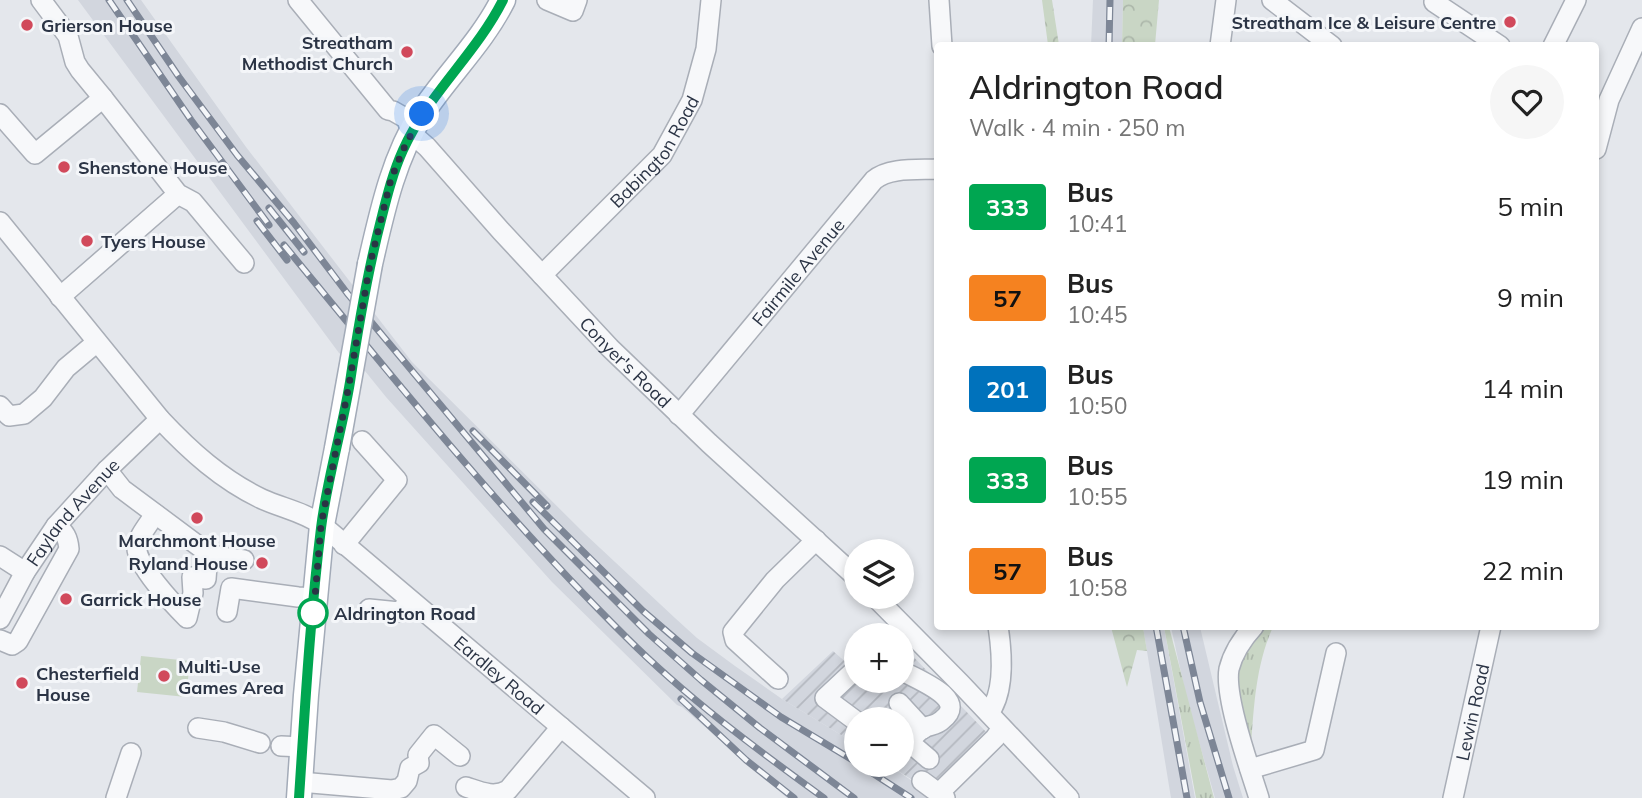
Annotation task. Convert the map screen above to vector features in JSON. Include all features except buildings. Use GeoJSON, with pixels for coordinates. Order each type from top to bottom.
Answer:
{"type":"FeatureCollection","features":[{"type":"Feature","properties":{"kind":"main road"},"geometry":{"type":"LineString","coordinates":[[299,790],[292,746],[314,598],[321,525],[370,264],[391,179],[411,133],[433,99],[492,22],[503,0]]}},
{"type":"Feature","properties":{"kind":"street"},"geometry":{"type":"LineString","coordinates":[[41,0],[68,36],[79,71],[178,194],[193,202],[244,263]]}},
{"type":"Feature","properties":{"kind":"street","name":"Conyer's Road"},"geometry":{"type":"LineString","coordinates":[[298,0],[388,110],[407,119],[411,133],[427,147],[610,348],[844,566]]}},
{"type":"Feature","properties":{"kind":"street"},"geometry":{"type":"LineString","coordinates":[[547,0],[573,11],[577,0]]}},
{"type":"Feature","properties":{"kind":"street","name":"Babington Road"},"geometry":{"type":"LineString","coordinates":[[542,275],[662,155],[692,100],[706,49],[711,0]]}},
{"type":"Feature","properties":{"kind":"street"},"geometry":{"type":"LineString","coordinates":[[939,0],[942,42]]}},
{"type":"Feature","properties":{"kind":"street"},"geometry":{"type":"LineString","coordinates":[[1221,42],[1226,0]]}},
{"type":"Feature","properties":{"kind":"street"},"geometry":{"type":"LineString","coordinates":[[1272,0],[1327,42]]}},
{"type":"Feature","properties":{"kind":"street"},"geometry":{"type":"LineString","coordinates":[[1555,42],[1576,0]]}},
{"type":"Feature","properties":{"kind":"street"},"geometry":{"type":"LineString","coordinates":[[1434,2],[1494,42]]}},
{"type":"Feature","properties":{"kind":"street"},"geometry":{"type":"LineString","coordinates":[[1599,138],[1609,100],[1642,28]]}},
{"type":"Feature","properties":{"kind":"street"},"geometry":{"type":"LineString","coordinates":[[0,114],[35,155],[103,98]]}},
{"type":"Feature","properties":{"kind":"street","name":"Fairmile Avenue"},"geometry":{"type":"LineString","coordinates":[[679,415],[874,180],[888,173],[934,169]]}},
{"type":"Feature","properties":{"kind":"street"},"geometry":{"type":"LineString","coordinates":[[60,297],[178,194]]}},
{"type":"Feature","properties":{"kind":"street"},"geometry":{"type":"LineString","coordinates":[[0,222],[185,446],[229,481],[263,499],[312,518],[321,525]]}},
{"type":"Feature","properties":{"kind":"street"},"geometry":{"type":"LineString","coordinates":[[0,407],[9,416],[24,414],[43,398],[66,368],[97,342]]}},
{"type":"Feature","properties":{"kind":"street","name":"Fayland Avenue"},"geometry":{"type":"LineString","coordinates":[[0,619],[25,572],[55,526],[107,470],[160,419]]}},
{"type":"Feature","properties":{"kind":"street"},"geometry":{"type":"LineString","coordinates":[[344,545],[397,480],[362,441]]}},
{"type":"Feature","properties":{"kind":"street"},"geometry":{"type":"LineString","coordinates":[[107,470],[122,489],[208,553],[244,560]]}},
{"type":"Feature","properties":{"kind":"street"},"geometry":{"type":"LineString","coordinates":[[155,514],[138,542],[136,551],[170,601],[187,618],[193,593],[192,577],[206,579],[208,553]]}},
{"type":"Feature","properties":{"kind":"street","name":"Eardley Road"},"geometry":{"type":"LineString","coordinates":[[321,525],[645,798]]}},
{"type":"Feature","properties":{"kind":"street"},"geometry":{"type":"LineString","coordinates":[[0,639],[12,645],[18,641],[69,549],[69,541],[63,531],[55,526]]}},
{"type":"Feature","properties":{"kind":"street"},"geometry":{"type":"LineString","coordinates":[[778,679],[735,640],[733,632],[775,580],[816,540]]}},
{"type":"Feature","properties":{"kind":"street"},"geometry":{"type":"LineString","coordinates":[[0,556],[25,572]]}},
{"type":"Feature","properties":{"kind":"street"},"geometry":{"type":"LineString","coordinates":[[227,612],[231,588],[314,598]]}},
{"type":"Feature","properties":{"kind":"street"},"geometry":{"type":"LineString","coordinates":[[369,609],[398,612],[411,601]]}},
{"type":"Feature","properties":{"kind":"street"},"geometry":{"type":"LineString","coordinates":[[885,609],[896,623]]}},
{"type":"Feature","properties":{"kind":"street"},"geometry":{"type":"LineString","coordinates":[[922,781],[942,796],[995,738],[995,705],[1001,650],[998,630]]}},
{"type":"Feature","properties":{"kind":"street"},"geometry":{"type":"LineString","coordinates":[[1250,630],[1233,658],[1228,680],[1237,724],[1259,798]]}},
{"type":"Feature","properties":{"kind":"street","name":"Lewin Road"},"geometry":{"type":"LineString","coordinates":[[1453,798],[1490,630]]}},
{"type":"Feature","properties":{"kind":"street"},"geometry":{"type":"LineString","coordinates":[[914,643],[1069,798]]}},
{"type":"Feature","properties":{"kind":"street"},"geometry":{"type":"LineString","coordinates":[[1250,769],[1314,750],[1336,653]]}},
{"type":"Feature","properties":{"kind":"street"},"geometry":{"type":"LineString","coordinates":[[914,678],[933,686],[949,703],[949,713],[945,719],[914,737]]}},
{"type":"Feature","properties":{"kind":"street"},"geometry":{"type":"LineString","coordinates":[[844,680],[825,698],[844,712]]}},
{"type":"Feature","properties":{"kind":"street"},"geometry":{"type":"LineString","coordinates":[[899,703],[900,707]]}},
{"type":"Feature","properties":{"kind":"street"},"geometry":{"type":"LineString","coordinates":[[466,787],[487,794],[501,794],[508,790],[561,727]]}},
{"type":"Feature","properties":{"kind":"street"},"geometry":{"type":"LineString","coordinates":[[198,728],[224,732],[260,743]]}},
{"type":"Feature","properties":{"kind":"street"},"geometry":{"type":"LineString","coordinates":[[299,790],[401,788],[407,781],[410,768],[419,763],[418,754],[434,734],[460,756]]}},
{"type":"Feature","properties":{"kind":"street"},"geometry":{"type":"LineString","coordinates":[[914,742],[929,760]]}},
{"type":"Feature","properties":{"kind":"street"},"geometry":{"type":"LineString","coordinates":[[116,798],[131,753]]}},
{"type":"Feature","properties":{"kind":"shaded area"},"geometry":{"type":"Polygon","coordinates":[[[78,0],[141,0],[246,147],[412,362],[585,534],[697,638],[782,699],[844,737],[844,777],[906,777],[937,798],[787,798],[677,705],[552,582],[365,371],[339,353],[78,0]]]}},
{"type":"Feature","properties":{"kind":"shaded area"},"geometry":{"type":"Polygon","coordinates":[[[1093,0],[1123,0],[1122,42],[1091,42],[1093,0]]]}},
{"type":"Feature","properties":{"kind":"shaded area"},"geometry":{"type":"Polygon","coordinates":[[[1143,630],[1165,630],[1195,798],[1171,798],[1143,630]]]}},
{"type":"Feature","properties":{"kind":"shaded area"},"geometry":{"type":"Polygon","coordinates":[[[1172,630],[1201,630],[1243,798],[1215,798],[1187,700],[1172,630]]]}},
{"type":"Feature","properties":{"kind":"shaded area"},"geometry":{"type":"Polygon","coordinates":[[[833,651],[844,661],[844,693],[914,693],[914,657],[990,736],[946,782],[917,783],[908,777],[914,777],[914,707],[844,707],[844,737],[782,699],[833,651]]]}},
{"type":"Feature","properties":{"kind":"green space"},"geometry":{"type":"Polygon","coordinates":[[[1042,0],[1052,0],[1059,42],[1048,42],[1042,0]]]}},
{"type":"Feature","properties":{"kind":"green space"},"geometry":{"type":"Polygon","coordinates":[[[1123,0],[1159,0],[1155,42],[1122,42],[1123,0]]]}},
{"type":"Feature","properties":{"kind":"green space"},"geometry":{"type":"Polygon","coordinates":[[[1112,630],[1144,630],[1147,651],[1137,650],[1127,687],[1112,630]]]}},
{"type":"Feature","properties":{"kind":"green space"},"geometry":{"type":"Polygon","coordinates":[[[1165,630],[1170,630],[1214,798],[1196,798],[1165,630]]]}},
{"type":"Feature","properties":{"kind":"green space"},"geometry":{"type":"Polygon","coordinates":[[[1262,630],[1272,630],[1259,670],[1251,746],[1234,671],[1262,630]]]}},
{"type":"Feature","properties":{"kind":"green space","name":"Multi-Use Games Area"},"geometry":{"type":"Polygon","coordinates":[[[141,656],[190,661],[186,697],[137,692],[141,656]]]}},
{"type":"Feature","properties":{"kind":"railway"},"geometry":{"type":"LineString","coordinates":[[109,0],[191,120],[269,225]]}},
{"type":"Feature","properties":{"kind":"railway"},"geometry":{"type":"LineString","coordinates":[[127,0],[179,77],[237,155],[294,223],[347,293],[544,529],[649,634],[701,680],[854,798]]}},
{"type":"Feature","properties":{"kind":"railway"},"geometry":{"type":"LineString","coordinates":[[1109,42],[1110,0]]}},
{"type":"Feature","properties":{"kind":"railway"},"geometry":{"type":"LineString","coordinates":[[269,208],[304,252]]}},
{"type":"Feature","properties":{"kind":"railway"},"geometry":{"type":"LineString","coordinates":[[257,221],[287,260]]}},
{"type":"Feature","properties":{"kind":"railway"},"geometry":{"type":"LineString","coordinates":[[284,245],[450,446],[581,591],[649,659],[697,701],[824,798]]}},
{"type":"Feature","properties":{"kind":"railway"},"geometry":{"type":"LineString","coordinates":[[473,431],[547,506]]}},
{"type":"Feature","properties":{"kind":"railway"},"geometry":{"type":"LineString","coordinates":[[533,502],[643,611],[692,653],[781,717],[844,755]]}},
{"type":"Feature","properties":{"kind":"railway"},"geometry":{"type":"LineString","coordinates":[[1157,630],[1187,798]]}},
{"type":"Feature","properties":{"kind":"railway"},"geometry":{"type":"LineString","coordinates":[[1184,630],[1200,702],[1229,798]]}},
{"type":"Feature","properties":{"kind":"railway"},"geometry":{"type":"LineString","coordinates":[[681,699],[746,760],[794,798]]}},
{"type":"Feature","properties":{"kind":"railway"},"geometry":{"type":"LineString","coordinates":[[879,777],[911,798]]}},
{"type":"Feature","properties":{"kind":"bus line","name":"333"},"geometry":{"type":"LineString","coordinates":[[299,798],[321,525],[370,264],[391,179],[422,114],[492,22],[503,0]]}},
{"type":"Feature","properties":{"kind":"place","name":"Streatham Ice & Leisure Centre"},"geometry":{"type":"Point","coordinates":[1510,22]}},
{"type":"Feature","properties":{"kind":"place","name":"Grierson House"},"geometry":{"type":"Point","coordinates":[27,25]}},
{"type":"Feature","properties":{"kind":"place","name":"Streatham Methodist Church"},"geometry":{"type":"Point","coordinates":[407,52]}},
{"type":"Feature","properties":{"kind":"place","name":"Shenstone House"},"geometry":{"type":"Point","coordinates":[64,167]}},
{"type":"Feature","properties":{"kind":"place","name":"Tyers House"},"geometry":{"type":"Point","coordinates":[87,241]}},
{"type":"Feature","properties":{"kind":"place","name":"Marchmont House"},"geometry":{"type":"Point","coordinates":[197,518]}},
{"type":"Feature","properties":{"kind":"place","name":"Ryland House"},"geometry":{"type":"Point","coordinates":[262,563]}},
{"type":"Feature","properties":{"kind":"place","name":"Garrick House"},"geometry":{"type":"Point","coordinates":[66,599]}},
{"type":"Feature","properties":{"kind":"place","name":"Aldrington Road"},"geometry":{"type":"Point","coordinates":[313,613]}},
{"type":"Feature","properties":{"kind":"place","name":"Multi-Use Games Area"},"geometry":{"type":"Point","coordinates":[164,676]}},
{"type":"Feature","properties":{"kind":"place","name":"Chesterfield House"},"geometry":{"type":"Point","coordinates":[22,683]}},
{"type":"Feature","properties":{"kind":"route"},"geometry":{"type":"LineString","coordinates":[[313,613],[313,621],[321,525],[370,264],[391,179],[422,114]]}}]}
